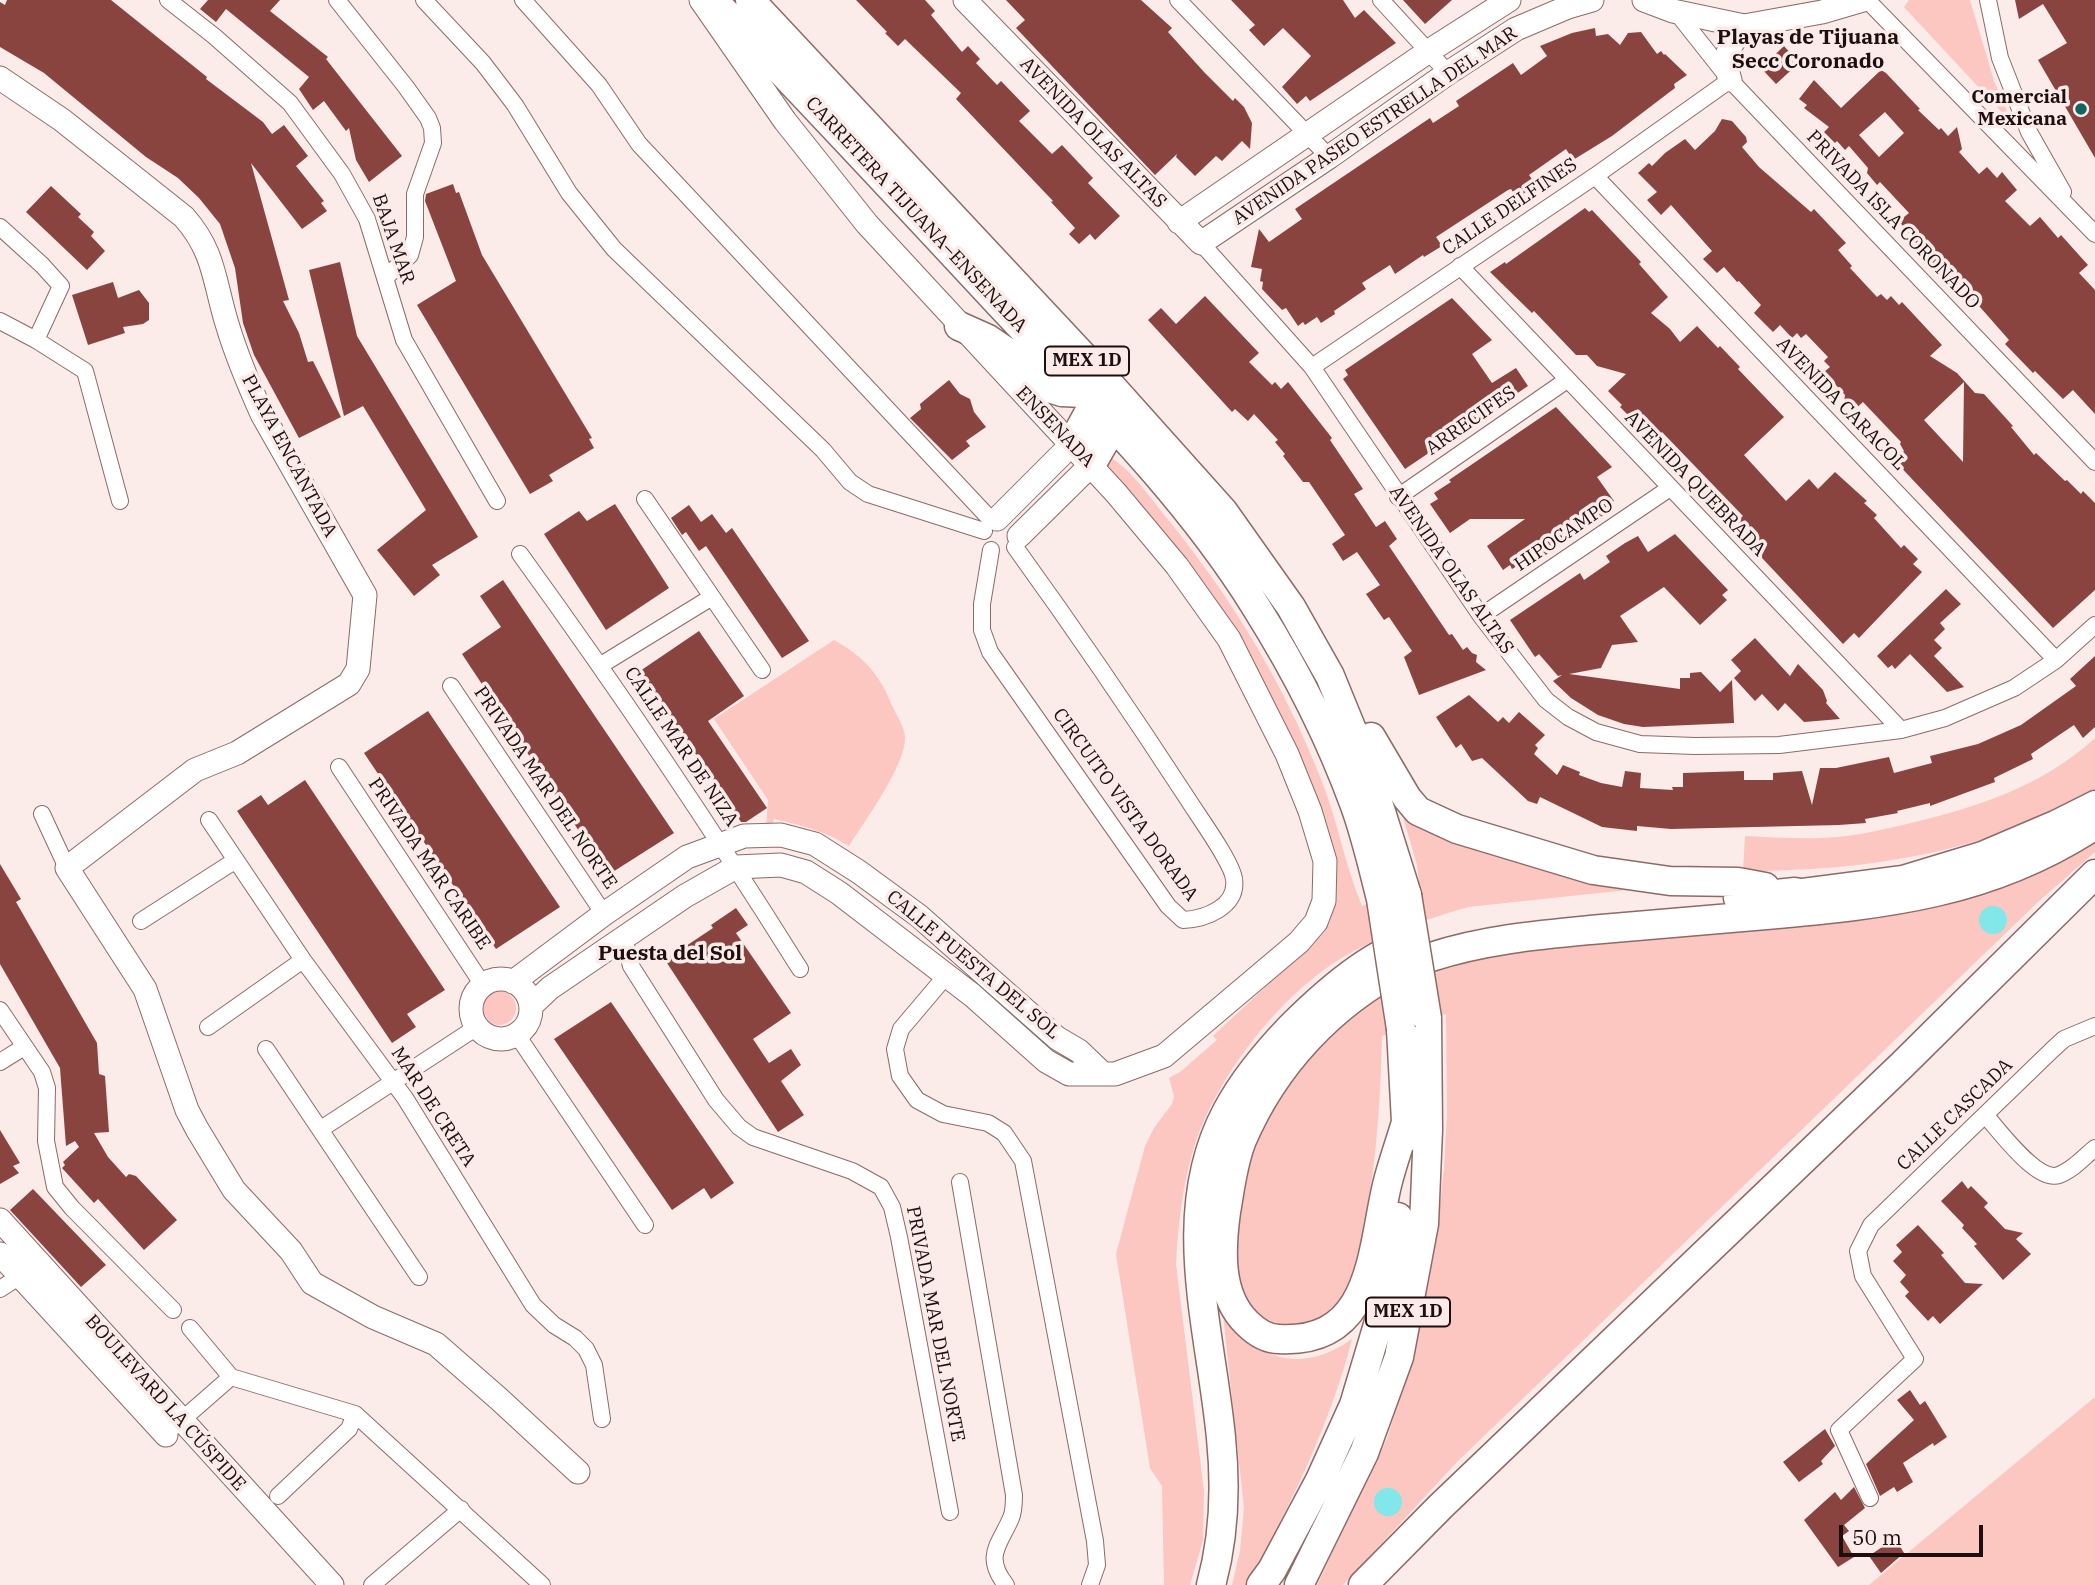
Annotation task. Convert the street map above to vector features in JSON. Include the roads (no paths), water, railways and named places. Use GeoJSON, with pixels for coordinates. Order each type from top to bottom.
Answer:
{"type":"FeatureCollection","features":[{"type":"Feature","properties":{"kind":"highway","name":"CARRETERA TIJUANA–ENSENADA"},"geometry":{"type":"LineString","coordinates":[[713,0],[1088,399],[1176,497],[1256,606],[1290,665],[1328,740],[1394,897],[1406,1122],[1399,1206],[1386,1298],[1354,1405],[1320,1480],[1272,1570],[1261,1585]]}},
{"type":"Feature","properties":{"kind":"highway","name":"CARRETERA TIJUANA–ENSENADA"},"geometry":{"type":"LineString","coordinates":[[750,0],[1112,387],[1223,511],[1291,607],[1329,676],[1366,764],[1394,897],[1427,1018],[1428,1130],[1424,1224],[1399,1357],[1364,1452],[1299,1585]]}},
{"type":"Feature","properties":{"kind":"highway"},"geometry":{"type":"LineString","coordinates":[[959,326],[988,339],[1013,356],[1049,388],[1088,399],[1071,445]]}},
{"type":"Feature","properties":{"kind":"highway"},"geometry":{"type":"LineString","coordinates":[[1091,465],[1113,426]]}},
{"type":"Feature","properties":{"kind":"highway"},"geometry":{"type":"LineString","coordinates":[[1329,676],[1418,811],[1457,829],[1593,870],[1670,881],[1738,882],[1795,892]]}},
{"type":"Feature","properties":{"kind":"highway"},"geometry":{"type":"LineString","coordinates":[[1406,1122],[1387,1185],[1366,1284],[1354,1305],[1340,1322],[1320,1335],[1296,1340],[1272,1339],[1256,1332],[1241,1317],[1231,1299],[1224,1274],[1224,1232],[1241,1143],[1276,1077],[1313,1032],[1347,1003],[1406,965],[1469,944],[1901,901],[1946,891],[2008,871],[2062,847],[2095,825]]}},
{"type":"Feature","properties":{"kind":"highway"},"geometry":{"type":"LineString","coordinates":[[1363,1585],[1441,1506],[1902,1065],[2095,874]]}},
{"type":"Feature","properties":{"kind":"highway"},"geometry":{"type":"LineString","coordinates":[[1212,1585],[1223,1517],[1222,1439],[1198,1264],[1200,1208],[1210,1153],[1226,1112],[1247,1076],[1265,1054],[1321,998],[1360,969],[1402,944],[1466,927],[1795,892]]}},
{"type":"Feature","properties":{"kind":"main road"},"geometry":{"type":"LineString","coordinates":[[1795,892],[1903,878],[2007,844],[2095,803]]}},
{"type":"Feature","properties":{"kind":"street","name":"BAJA MAR"},"geometry":{"type":"LineString","coordinates":[[168,0],[289,103],[309,127],[356,197],[367,219],[404,340],[497,501]]}},
{"type":"Feature","properties":{"kind":"street"},"geometry":{"type":"LineString","coordinates":[[337,0],[406,87],[432,128],[433,143],[415,194],[415,237],[410,255],[386,276]]}},
{"type":"Feature","properties":{"kind":"street"},"geometry":{"type":"LineString","coordinates":[[424,0],[483,63],[507,95],[569,192],[606,240],[823,450],[850,482],[879,498],[991,524],[1004,519],[1015,524],[1017,542]]}},
{"type":"Feature","properties":{"kind":"street"},"geometry":{"type":"LineString","coordinates":[[523,0],[599,85],[639,144],[991,524]]}},
{"type":"Feature","properties":{"kind":"street","name":"ENSENADA"},"geometry":{"type":"LineString","coordinates":[[701,0],[824,172],[959,326],[1091,465],[1177,566],[1236,651],[1287,754],[1310,811],[1325,860],[1324,901]]}},
{"type":"Feature","properties":{"kind":"street","name":"AVENIDA OLAS ALTAS"},"geometry":{"type":"LineString","coordinates":[[965,0],[1201,243],[1312,367],[1481,616],[1546,700],[1568,717],[1596,732],[1640,744],[1779,745],[1901,730],[1945,718],[2014,688],[2056,660],[2095,625]]}},
{"type":"Feature","properties":{"kind":"street"},"geometry":{"type":"LineString","coordinates":[[1178,0],[1329,157]]}},
{"type":"Feature","properties":{"kind":"street"},"geometry":{"type":"LineString","coordinates":[[1381,0],[1448,73]]}},
{"type":"Feature","properties":{"kind":"street","name":"AVENIDA PASEO ESTRELLA DEL MAR"},"geometry":{"type":"LineString","coordinates":[[1179,222],[1429,51],[1509,0]]}},
{"type":"Feature","properties":{"kind":"street","name":"AVENIDA PASEO ESTRELLA DEL MAR"},"geometry":{"type":"LineString","coordinates":[[1201,243],[1516,29],[1567,7],[1592,0]]}},
{"type":"Feature","properties":{"kind":"street"},"geometry":{"type":"LineString","coordinates":[[1644,0],[1674,5],[1744,26],[1822,12],[1865,0],[2095,234]]}},
{"type":"Feature","properties":{"kind":"street"},"geometry":{"type":"LineString","coordinates":[[1988,0],[2000,58],[2029,132],[2075,212]]}},
{"type":"Feature","properties":{"kind":"street","name":"PRIVADA ISLA CORONADO"},"geometry":{"type":"LineString","coordinates":[[1674,5],[1730,80],[2095,462]]}},
{"type":"Feature","properties":{"kind":"street"},"geometry":{"type":"LineString","coordinates":[[1730,80],[1725,65],[1727,52],[1744,26]]}},
{"type":"Feature","properties":{"kind":"street","name":"PLAYA ENCANTADA"},"geometry":{"type":"LineString","coordinates":[[0,78],[62,120],[184,217],[196,231],[205,245],[227,326],[254,395],[365,595],[358,669],[349,684],[237,753],[195,770],[67,868]]}},
{"type":"Feature","properties":{"kind":"street","name":"CALLE DELFINES"},"geometry":{"type":"LineString","coordinates":[[1312,367],[1595,176],[1730,80]]}},
{"type":"Feature","properties":{"kind":"street","name":"AVENIDA CARACOL"},"geometry":{"type":"LineString","coordinates":[[1595,176],[2056,660]]}},
{"type":"Feature","properties":{"kind":"street"},"geometry":{"type":"LineString","coordinates":[[0,227],[43,265],[61,286],[36,340]]}},
{"type":"Feature","properties":{"kind":"street","name":"AVENIDA QUEBRADA"},"geometry":{"type":"LineString","coordinates":[[1460,266],[1901,730]]}},
{"type":"Feature","properties":{"kind":"street"},"geometry":{"type":"LineString","coordinates":[[0,321],[36,340],[85,372],[120,501]]}},
{"type":"Feature","properties":{"kind":"street","name":"ARRECIFES"},"geometry":{"type":"LineString","coordinates":[[1398,497],[1567,380]]}},
{"type":"Feature","properties":{"kind":"street"},"geometry":{"type":"LineString","coordinates":[[1071,445],[991,524],[984,540],[991,550],[1004,553],[1017,542],[1091,465]]}},
{"type":"Feature","properties":{"kind":"street"},"geometry":{"type":"LineString","coordinates":[[1036,480],[1056,500]]}},
{"type":"Feature","properties":{"kind":"street","name":"HIPOCAMPO"},"geometry":{"type":"LineString","coordinates":[[1481,616],[1670,488]]}},
{"type":"Feature","properties":{"kind":"street"},"geometry":{"type":"LineString","coordinates":[[645,499],[762,670]]}},
{"type":"Feature","properties":{"kind":"street","name":"CIRCUITO VISTA DORADA"},"geometry":{"type":"LineString","coordinates":[[991,550],[982,617],[982,631],[990,652],[1168,906],[1183,920],[1200,920],[1218,911],[1231,897],[1234,879],[1222,852],[1017,542]]}},
{"type":"Feature","properties":{"kind":"street","name":"CALLE MAR DE NIZA"},"geometry":{"type":"LineString","coordinates":[[520,554],[601,665],[737,867],[800,969]]}},
{"type":"Feature","properties":{"kind":"street"},"geometry":{"type":"LineString","coordinates":[[601,665],[712,597]]}},
{"type":"Feature","properties":{"kind":"street","name":"PRIVADA MAR DEL NORTE"},"geometry":{"type":"LineString","coordinates":[[451,686],[604,914]]}},
{"type":"Feature","properties":{"kind":"street","name":"PRIVADA MAR CARIBE"},"geometry":{"type":"LineString","coordinates":[[339,767],[483,985]]}},
{"type":"Feature","properties":{"kind":"street"},"geometry":{"type":"LineString","coordinates":[[42,814],[67,868],[145,989],[187,1110],[234,1190],[291,1251],[312,1283],[373,1318],[436,1344],[578,1472]]}},
{"type":"Feature","properties":{"kind":"street","name":"MAR DE CRETA"},"geometry":{"type":"LineString","coordinates":[[209,820],[303,960],[393,1083],[533,1305],[586,1349],[594,1365],[602,1419]]}},
{"type":"Feature","properties":{"kind":"street","name":"CALLE PUESTA DEL SOL"},"geometry":{"type":"LineString","coordinates":[[513,982],[604,914],[687,857],[744,835],[764,834],[804,839],[859,872],[919,916],[1057,1038],[1079,1051],[1102,1073]]}},
{"type":"Feature","properties":{"kind":"street"},"geometry":{"type":"LineString","coordinates":[[141,921],[236,860]]}},
{"type":"Feature","properties":{"kind":"street","name":"CALLE PUESTA DEL SOL"},"geometry":{"type":"LineString","coordinates":[[531,1005],[550,988],[685,896],[737,867],[781,865],[806,872],[827,885],[972,995],[1045,1061],[1069,1074],[1115,1074],[1164,1056],[1299,942],[1316,922],[1324,901]]}},
{"type":"Feature","properties":{"kind":"street"},"geometry":{"type":"LineString","coordinates":[[902,941],[919,916]]}},
{"type":"Feature","properties":{"kind":"street","name":"PRIVADA MAR DEL NORTE"},"geometry":{"type":"LineString","coordinates":[[624,938],[631,966],[716,1100],[739,1127],[753,1137],[852,1171],[881,1187],[892,1207],[899,1237],[950,1512]]}},
{"type":"Feature","properties":{"kind":"street"},"geometry":{"type":"LineString","coordinates":[[208,1027],[303,960]]}},
{"type":"Feature","properties":{"kind":"street"},"geometry":{"type":"LineString","coordinates":[[945,977],[901,1029],[895,1049],[900,1076],[917,1100],[943,1114],[988,1123],[1004,1133],[1023,1161],[1095,1541],[1097,1565],[1090,1585]]}},
{"type":"Feature","properties":{"kind":"street"},"geometry":{"type":"LineString","coordinates":[[493,980],[513,982],[526,991],[531,1005],[531,1017],[517,1035],[495,1039],[485,1035],[472,1017],[475,994],[483,985],[493,980]]}},
{"type":"Feature","properties":{"kind":"street"},"geometry":{"type":"LineString","coordinates":[[0,1010],[42,1072],[47,1088],[46,1141],[55,1187],[72,1208],[173,1310]]}},
{"type":"Feature","properties":{"kind":"street","name":"CALLE CASCADA"},"geometry":{"type":"LineString","coordinates":[[1870,1498],[1839,1430],[1915,1359],[1863,1276],[1858,1251],[1871,1225],[2064,1039],[2095,1026]]}},
{"type":"Feature","properties":{"kind":"street"},"geometry":{"type":"LineString","coordinates":[[321,1129],[477,1027]]}},
{"type":"Feature","properties":{"kind":"street"},"geometry":{"type":"LineString","coordinates":[[517,1035],[645,1225]]}},
{"type":"Feature","properties":{"kind":"street"},"geometry":{"type":"LineString","coordinates":[[0,1062],[24,1047]]}},
{"type":"Feature","properties":{"kind":"street"},"geometry":{"type":"LineString","coordinates":[[266,1049],[419,1277]]}},
{"type":"Feature","properties":{"kind":"street"},"geometry":{"type":"LineString","coordinates":[[1985,1115],[2033,1168],[2046,1177],[2064,1172],[2095,1148]]}},
{"type":"Feature","properties":{"kind":"street"},"geometry":{"type":"LineString","coordinates":[[960,1182],[1014,1495],[1012,1516],[995,1546],[995,1563],[1006,1585]]}},
{"type":"Feature","properties":{"kind":"street","name":"BOULEVARD LA CÚSPIDE"},"geometry":{"type":"LineString","coordinates":[[2,1227],[174,1428]]}},
{"type":"Feature","properties":{"kind":"street","name":"BOULEVARD LA CÚSPIDE"},"geometry":{"type":"LineString","coordinates":[[0,1254],[331,1585]]}},
{"type":"Feature","properties":{"kind":"street"},"geometry":{"type":"LineString","coordinates":[[0,1289],[20,1276]]}},
{"type":"Feature","properties":{"kind":"street"},"geometry":{"type":"LineString","coordinates":[[190,1328],[231,1377],[355,1414],[542,1585]]}},
{"type":"Feature","properties":{"kind":"street"},"geometry":{"type":"LineString","coordinates":[[174,1428],[231,1377]]}},
{"type":"Feature","properties":{"kind":"street"},"geometry":{"type":"LineString","coordinates":[[278,1496],[349,1429],[355,1414]]}},
{"type":"Feature","properties":{"kind":"street"},"geometry":{"type":"LineString","coordinates":[[372,1585],[461,1509]]}},
{"type":"Feature","properties":{"kind":"water"},"geometry":{"type":"Polygon","coordinates":[[[1993,906],[2003,910],[2007,920],[2003,930],[1993,934],[1983,930],[1979,920],[1983,910],[1993,906]]]}},
{"type":"Feature","properties":{"kind":"water"},"geometry":{"type":"Polygon","coordinates":[[[1388,1488],[1398,1492],[1402,1502],[1398,1512],[1388,1516],[1378,1512],[1374,1502],[1378,1492],[1388,1488]]]}},
{"type":"Feature","properties":{"kind":"place","name":"Comercial Mexicana"},"geometry":{"type":"Point","coordinates":[2081,109]}},
{"type":"Feature","properties":{"kind":"district","name":"Playas de Tijuana Secc Coronado"},"geometry":{"type":"Point","coordinates":[1808,50]}},
{"type":"Feature","properties":{"kind":"district","name":"Puesta del Sol"},"geometry":{"type":"Point","coordinates":[670,954]}}]}
